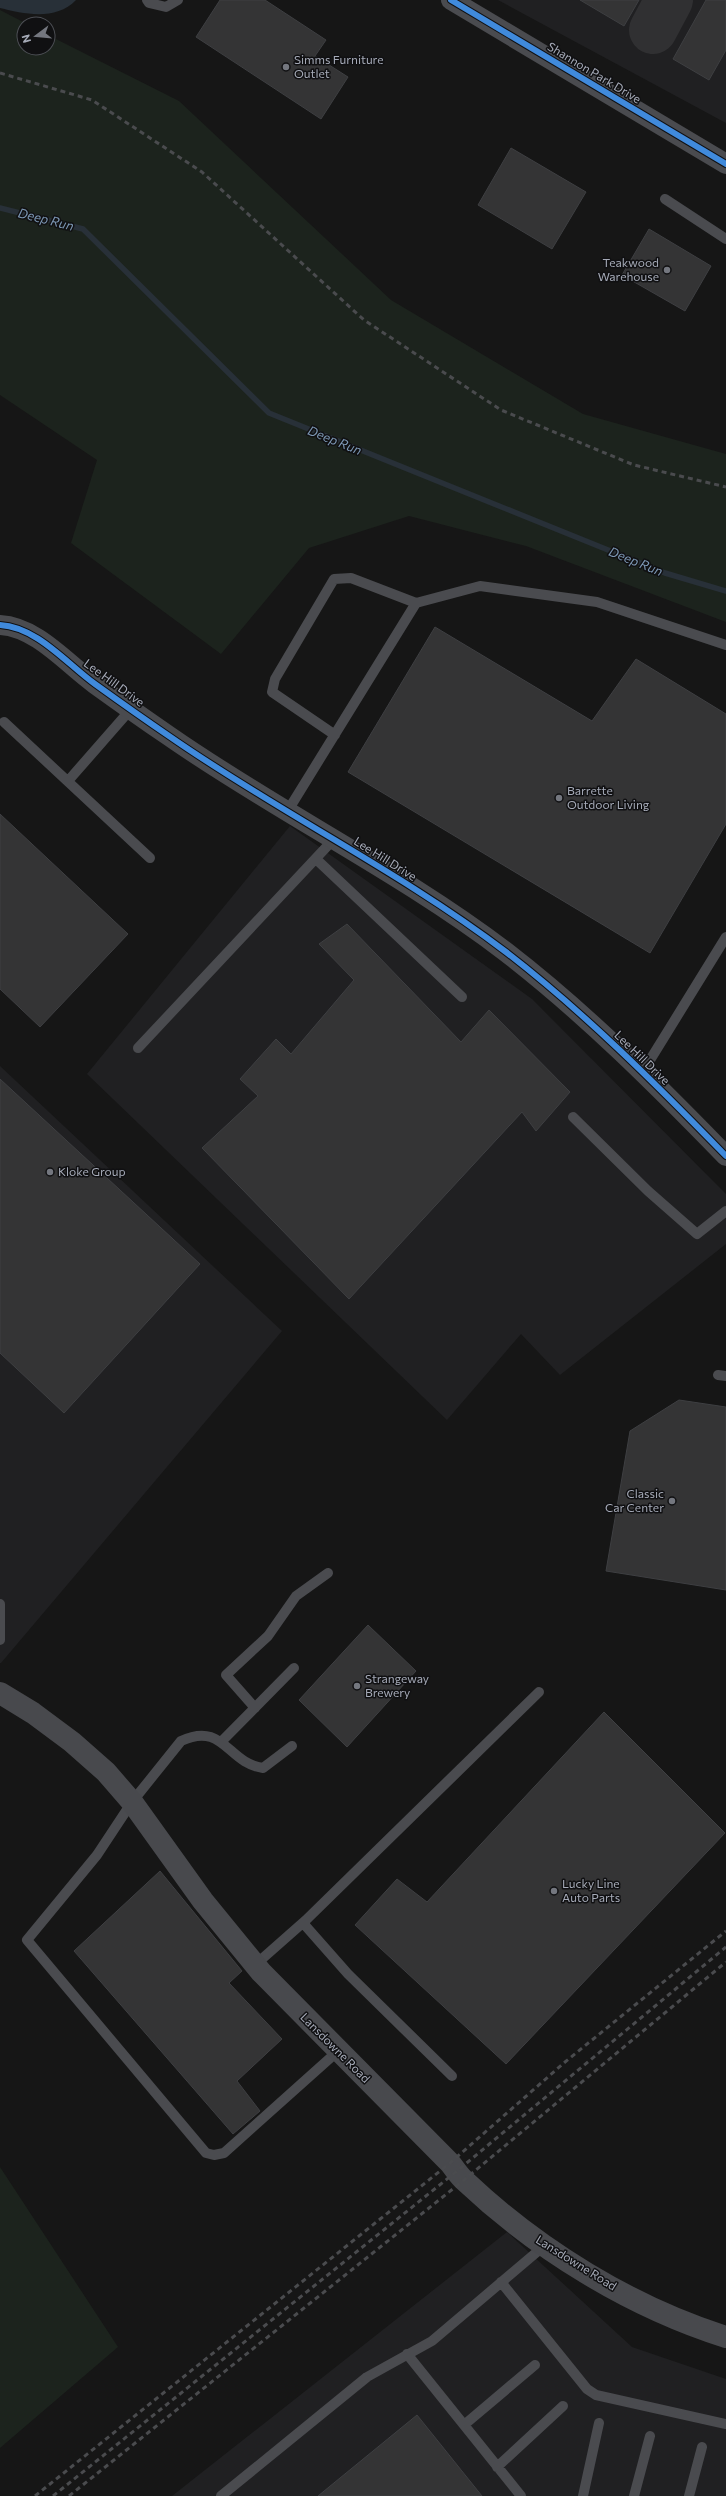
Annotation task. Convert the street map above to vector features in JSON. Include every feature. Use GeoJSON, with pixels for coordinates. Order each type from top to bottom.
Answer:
{"type":"FeatureCollection","features":[{"type":"Feature","properties":{"kind":"main road","name":"Lansdowne Road"},"geometry":{"type":"LineString","coordinates":[[0,1693],[33,1713],[72,1742],[106,1772],[132,1802],[203,1901],[255,1965],[338,2051],[450,2163],[464,2180],[544,2246],[616,2289],[669,2316],[726,2337]]}},
{"type":"Feature","properties":{"kind":"street","name":"Shannon Park Drive"},"geometry":{"type":"LineString","coordinates":[[451,0],[726,164]]}},
{"type":"Feature","properties":{"kind":"street","name":"Lee Hill Drive"},"geometry":{"type":"LineString","coordinates":[[0,625],[18,628],[33,636],[172,738],[287,812],[449,912],[505,952],[579,1012],[724,1151]]}},
{"type":"Feature","properties":{"kind":"lane"},"geometry":{"type":"LineString","coordinates":[[147,0],[149,3],[166,7],[178,0]]}},
{"type":"Feature","properties":{"kind":"lane"},"geometry":{"type":"LineString","coordinates":[[665,199],[726,239]]}},
{"type":"Feature","properties":{"kind":"lane"},"geometry":{"type":"LineString","coordinates":[[334,735],[272,692],[275,679],[334,579],[351,578],[416,603],[480,586],[597,602],[726,645]]}},
{"type":"Feature","properties":{"kind":"lane"},"geometry":{"type":"LineString","coordinates":[[287,812],[416,603]]}},
{"type":"Feature","properties":{"kind":"lane"},"geometry":{"type":"LineString","coordinates":[[68,781],[131,709]]}},
{"type":"Feature","properties":{"kind":"lane"},"geometry":{"type":"LineString","coordinates":[[4,722],[150,858]]}},
{"type":"Feature","properties":{"kind":"lane"},"geometry":{"type":"LineString","coordinates":[[138,1048],[333,840]]}},
{"type":"Feature","properties":{"kind":"lane"},"geometry":{"type":"LineString","coordinates":[[316,858],[462,997]]}},
{"type":"Feature","properties":{"kind":"lane"},"geometry":{"type":"LineString","coordinates":[[642,1072],[726,936]]}},
{"type":"Feature","properties":{"kind":"lane"},"geometry":{"type":"LineString","coordinates":[[573,1117],[648,1191],[697,1234],[726,1211]]}},
{"type":"Feature","properties":{"kind":"lane"},"geometry":{"type":"LineString","coordinates":[[255,1708],[226,1676],[268,1636],[296,1596],[328,1573]]}},
{"type":"Feature","properties":{"kind":"lane"},"geometry":{"type":"LineString","coordinates":[[0,1604],[0,1640]]}},
{"type":"Feature","properties":{"kind":"lane"},"geometry":{"type":"LineString","coordinates":[[222,1741],[294,1668]]}},
{"type":"Feature","properties":{"kind":"lane"},"geometry":{"type":"LineString","coordinates":[[255,1965],[303,1923],[539,1692]]}},
{"type":"Feature","properties":{"kind":"lane"},"geometry":{"type":"LineString","coordinates":[[292,1746],[264,1768],[241,1761],[222,1741],[204,1735],[192,1736],[181,1741],[132,1802],[97,1855],[26,1940],[206,2153],[214,2155],[224,2153],[338,2051]]}},
{"type":"Feature","properties":{"kind":"lane"},"geometry":{"type":"LineString","coordinates":[[303,1923],[348,1974],[452,2076]]}},
{"type":"Feature","properties":{"kind":"lane"},"geometry":{"type":"LineString","coordinates":[[222,2496],[367,2377],[432,2341],[544,2246]]}},
{"type":"Feature","properties":{"kind":"lane"},"geometry":{"type":"LineString","coordinates":[[501,2282],[587,2389],[596,2395],[726,2424]]}},
{"type":"Feature","properties":{"kind":"lane"},"geometry":{"type":"LineString","coordinates":[[407,2354],[521,2496]]}},
{"type":"Feature","properties":{"kind":"lane"},"geometry":{"type":"LineString","coordinates":[[464,2425],[535,2365]]}},
{"type":"Feature","properties":{"kind":"lane"},"geometry":{"type":"LineString","coordinates":[[498,2467],[563,2406]]}},
{"type":"Feature","properties":{"kind":"lane"},"geometry":{"type":"LineString","coordinates":[[583,2496],[599,2423]]}},
{"type":"Feature","properties":{"kind":"lane"},"geometry":{"type":"LineString","coordinates":[[634,2496],[650,2436]]}},
{"type":"Feature","properties":{"kind":"lane"},"geometry":{"type":"LineString","coordinates":[[689,2496],[702,2447]]}},
{"type":"Feature","properties":{"kind":"shaded area"},"geometry":{"type":"Polygon","coordinates":[[[0,0],[76,0],[68,7],[59,11],[29,14],[0,8],[0,0]]]}},
{"type":"Feature","properties":{"kind":"shaded area"},"geometry":{"type":"Polygon","coordinates":[[[498,0],[726,0],[726,123],[498,0]]]}},
{"type":"Feature","properties":{"kind":"shaded area"},"geometry":{"type":"Polygon","coordinates":[[[0,10],[16,18],[16,56],[56,56],[56,39],[179,101],[391,300],[583,414],[726,454],[726,622],[526,546],[409,516],[309,548],[221,654],[71,543],[97,460],[0,395],[0,10]]]}},
{"type":"Feature","properties":{"kind":"shaded area"},"geometry":{"type":"Polygon","coordinates":[[[290,826],[532,999],[726,1194],[726,1244],[560,1375],[521,1334],[447,1420],[87,1074],[290,826]]]}},
{"type":"Feature","properties":{"kind":"shaded area"},"geometry":{"type":"Polygon","coordinates":[[[0,1066],[282,1331],[1,1663],[0,1663],[0,1066]]]}},
{"type":"Feature","properties":{"kind":"shaded area"},"geometry":{"type":"Polygon","coordinates":[[[0,2167],[118,2347],[0,2448],[0,2167]]]}},
{"type":"Feature","properties":{"kind":"shaded area"},"geometry":{"type":"Polygon","coordinates":[[[507,2232],[632,2347],[726,2379],[726,2496],[172,2496],[507,2232]]]}},
{"type":"Feature","properties":{"kind":"building","name":"Simms Furniture Outlet"},"geometry":{"type":"Polygon","coordinates":[[[220,0],[265,0],[326,40],[315,56],[348,77],[321,119],[196,37],[220,0]]]}},
{"type":"Feature","properties":{"kind":"building"},"geometry":{"type":"Polygon","coordinates":[[[580,0],[639,0],[624,26],[580,0]]]}},
{"type":"Feature","properties":{"kind":"building"},"geometry":{"type":"Polygon","coordinates":[[[706,0],[726,0],[726,50],[709,80],[673,59],[706,0]]]}},
{"type":"Feature","properties":{"kind":"building"},"geometry":{"type":"Polygon","coordinates":[[[511,148],[586,192],[552,249],[478,205],[511,148]]]}},
{"type":"Feature","properties":{"kind":"building","name":"Teakwood Warehouse"},"geometry":{"type":"Polygon","coordinates":[[[649,229],[711,266],[685,311],[622,275],[649,229]]]}},
{"type":"Feature","properties":{"kind":"building","name":"Barrette Outdoor Living"},"geometry":{"type":"Polygon","coordinates":[[[435,627],[592,721],[636,659],[726,714],[726,824],[650,953],[348,772],[435,627]]]}},
{"type":"Feature","properties":{"kind":"building"},"geometry":{"type":"Polygon","coordinates":[[[0,814],[128,934],[40,1027],[0,989],[0,814]]]}},
{"type":"Feature","properties":{"kind":"building"},"geometry":{"type":"Polygon","coordinates":[[[347,924],[461,1042],[489,1010],[570,1092],[536,1131],[522,1112],[349,1299],[202,1148],[258,1096],[240,1079],[276,1039],[291,1054],[354,980],[319,944],[347,924]]]}},
{"type":"Feature","properties":{"kind":"building","name":"Kloke Group"},"geometry":{"type":"Polygon","coordinates":[[[0,1079],[200,1264],[64,1413],[0,1353],[0,1079]]]}},
{"type":"Feature","properties":{"kind":"building","name":"Classic Car Center"},"geometry":{"type":"Polygon","coordinates":[[[679,1400],[726,1407],[726,1590],[606,1571],[630,1431],[679,1400]]]}},
{"type":"Feature","properties":{"kind":"building","name":"Strangeway Brewery"},"geometry":{"type":"Polygon","coordinates":[[[368,1625],[416,1671],[347,1747],[299,1700],[368,1625]]]}},
{"type":"Feature","properties":{"kind":"building","name":"Lucky Line Auto Parts"},"geometry":{"type":"Polygon","coordinates":[[[604,1712],[725,1833],[506,2064],[355,1925],[397,1879],[427,1902],[604,1712]]]}},
{"type":"Feature","properties":{"kind":"building"},"geometry":{"type":"Polygon","coordinates":[[[160,1871],[242,1971],[229,1983],[282,2039],[237,2081],[260,2111],[233,2134],[74,1951],[160,1871]]]}},
{"type":"Feature","properties":{"kind":"building"},"geometry":{"type":"Polygon","coordinates":[[[417,2415],[482,2496],[318,2496],[417,2415]]]}},
{"type":"Feature","properties":{"kind":"waterway","name":"Deep Run"},"geometry":{"type":"LineString","coordinates":[[0,208],[83,229],[269,413],[665,573],[726,591]]}},
{"type":"Feature","properties":{"kind":"taxiway"},"geometry":{"type":"LineString","coordinates":[[653,30],[669,0]]}},
{"type":"Feature","properties":{"kind":"railway"},"geometry":{"type":"LineString","coordinates":[[0,73],[92,100],[202,172],[364,320],[501,410],[634,465],[726,487]]}},
{"type":"Feature","properties":{"kind":"railway"},"geometry":{"type":"LineString","coordinates":[[35,2496],[450,2163],[565,2062],[726,1931]]}},
{"type":"Feature","properties":{"kind":"railway"},"geometry":{"type":"LineString","coordinates":[[53,2496],[457,2171],[726,1947]]}},
{"type":"Feature","properties":{"kind":"railway"},"geometry":{"type":"LineString","coordinates":[[69,2496],[464,2180],[726,1962]]}},
{"type":"Feature","properties":{"kind":"cycle path"},"geometry":{"type":"LineString","coordinates":[[451,0],[726,164]]}},
{"type":"Feature","properties":{"kind":"cycle path"},"geometry":{"type":"LineString","coordinates":[[0,625],[14,627],[39,639],[84,676],[210,764],[424,895],[506,952],[535,975],[620,1050],[726,1156]]}},
{"type":"Feature","properties":{"kind":"place","name":"Simms Furniture Outlet"},"geometry":{"type":"Point","coordinates":[286,67]}},
{"type":"Feature","properties":{"kind":"place","name":"Teakwood Warehouse"},"geometry":{"type":"Point","coordinates":[667,270]}},
{"type":"Feature","properties":{"kind":"place","name":"Barrette Outdoor Living"},"geometry":{"type":"Point","coordinates":[559,798]}},
{"type":"Feature","properties":{"kind":"place","name":"Kloke Group"},"geometry":{"type":"Point","coordinates":[50,1172]}},
{"type":"Feature","properties":{"kind":"place","name":"Classic Car Center"},"geometry":{"type":"Point","coordinates":[672,1501]}},
{"type":"Feature","properties":{"kind":"place","name":"Strangeway Brewery"},"geometry":{"type":"Point","coordinates":[357,1686]}},
{"type":"Feature","properties":{"kind":"place","name":"Lucky Line Auto Parts"},"geometry":{"type":"Point","coordinates":[554,1891]}}]}
